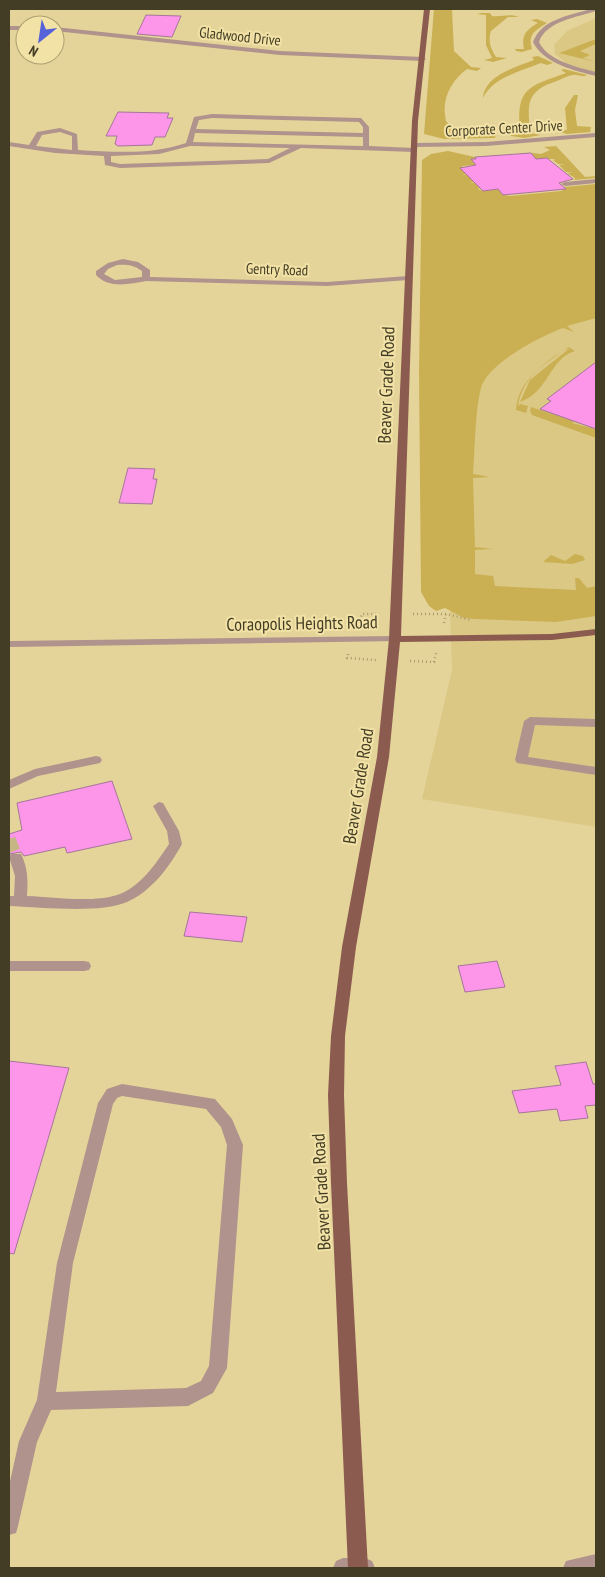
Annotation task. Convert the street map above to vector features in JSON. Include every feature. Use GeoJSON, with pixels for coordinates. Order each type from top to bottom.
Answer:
{"type":"FeatureCollection","features":[{"type":"Feature","properties":{"kind":"main road","name":"Beaver Grade Road"},"geometry":{"type":"LineString","coordinates":[[356,1568],[338,1173],[336,1094],[338,1036],[349,947],[383,757],[396,639],[414,147],[427,9]]}},
{"type":"Feature","properties":{"kind":"main road","name":"Coraopolis Heights Road"},"geometry":{"type":"LineString","coordinates":[[396,639],[552,638],[596,632]]}},
{"type":"Feature","properties":{"kind":"street"},"geometry":{"type":"LineString","coordinates":[[596,9],[550,26],[537,38],[541,50],[562,63],[596,74]]}},
{"type":"Feature","properties":{"kind":"street"},"geometry":{"type":"LineString","coordinates":[[583,14],[591,18]]}},
{"type":"Feature","properties":{"kind":"street","name":"Gladwood Drive"},"geometry":{"type":"LineString","coordinates":[[65,31],[262,52],[422,58]]}},
{"type":"Feature","properties":{"kind":"street"},"geometry":{"type":"LineString","coordinates":[[562,63],[576,62],[596,67]]}},
{"type":"Feature","properties":{"kind":"street"},"geometry":{"type":"LineString","coordinates":[[189,144],[196,118],[212,116],[339,118],[361,120],[366,127],[366,149]]}},
{"type":"Feature","properties":{"kind":"street"},"geometry":{"type":"LineString","coordinates":[[31,148],[39,133],[60,130],[75,135],[75,152]]}},
{"type":"Feature","properties":{"kind":"street"},"geometry":{"type":"LineString","coordinates":[[192,132],[366,136]]}},
{"type":"Feature","properties":{"kind":"street","name":"Corporate Center Drive"},"geometry":{"type":"LineString","coordinates":[[9,144],[31,148],[108,154],[178,149],[189,144],[366,149],[527,141],[596,135]]}},
{"type":"Feature","properties":{"kind":"street"},"geometry":{"type":"LineString","coordinates":[[490,152],[517,149],[527,141]]}},
{"type":"Feature","properties":{"kind":"street"},"geometry":{"type":"LineString","coordinates":[[461,145],[468,151],[476,153]]}},
{"type":"Feature","properties":{"kind":"street"},"geometry":{"type":"LineString","coordinates":[[108,154],[107,164],[120,166],[270,160],[300,146]]}},
{"type":"Feature","properties":{"kind":"street"},"geometry":{"type":"LineString","coordinates":[[565,184],[596,181]]}},
{"type":"Feature","properties":{"kind":"street","name":"Gentry Road"},"geometry":{"type":"LineString","coordinates":[[146,279],[146,270],[136,264],[127,262],[109,264],[100,271],[103,278],[115,282],[146,279],[327,284],[408,278]]}},
{"type":"Feature","properties":{"kind":"street","name":"Coraopolis Heights Road"},"geometry":{"type":"LineString","coordinates":[[9,644],[396,639]]}},
{"type":"Feature","properties":{"kind":"street"},"geometry":{"type":"LineString","coordinates":[[596,723],[530,721],[521,760],[596,771]]}},
{"type":"Feature","properties":{"kind":"street"},"geometry":{"type":"LineString","coordinates":[[9,785],[35,773],[96,760]]}},
{"type":"Feature","properties":{"kind":"street"},"geometry":{"type":"LineString","coordinates":[[16,857],[22,876],[15,901],[104,902],[121,899],[137,890],[164,862],[176,844],[172,831],[159,806]]}},
{"type":"Feature","properties":{"kind":"street"},"geometry":{"type":"LineString","coordinates":[[9,966],[84,966]]}},
{"type":"Feature","properties":{"kind":"street"},"geometry":{"type":"LineString","coordinates":[[9,1526],[28,1441],[46,1401],[65,1263],[106,1103],[112,1093],[122,1090],[210,1103],[227,1124],[235,1145],[218,1368],[208,1387],[188,1397],[46,1401]]}},
{"type":"Feature","properties":{"kind":"street"},"geometry":{"type":"LineString","coordinates":[[573,1568],[596,1564]]}},
{"type":"Feature","properties":{"kind":"shaded area"},"geometry":{"type":"Polygon","coordinates":[[[434,9],[452,9],[454,51],[471,67],[481,68],[477,71],[467,69],[448,92],[445,106],[446,121],[457,130],[490,133],[496,135],[495,138],[444,139],[424,134],[434,9]]]}},
{"type":"Feature","properties":{"kind":"shaded area"},"geometry":{"type":"Polygon","coordinates":[[[490,13],[492,16],[512,15],[519,17],[508,17],[491,31],[490,41],[494,54],[496,57],[507,58],[493,62],[484,60],[492,58],[486,45],[486,15],[477,14],[490,13]]]}},
{"type":"Feature","properties":{"kind":"shaded area"},"geometry":{"type":"Polygon","coordinates":[[[596,18],[596,74],[566,63],[555,54],[554,45],[567,31],[596,18]]]}},
{"type":"Feature","properties":{"kind":"shaded area"},"geometry":{"type":"Polygon","coordinates":[[[537,19],[547,23],[536,30],[532,36],[532,49],[522,52],[516,51],[515,49],[524,49],[523,40],[525,33],[538,23],[531,20],[537,19]]]}},
{"type":"Feature","properties":{"kind":"shaded area"},"geometry":{"type":"Polygon","coordinates":[[[596,39],[596,44],[580,51],[590,55],[583,58],[596,62],[559,53],[596,39]]]}},
{"type":"Feature","properties":{"kind":"shaded area"},"geometry":{"type":"Polygon","coordinates":[[[538,56],[553,63],[547,65],[541,63],[500,80],[487,91],[483,98],[489,83],[495,78],[510,69],[534,60],[532,57],[538,56]]]}},
{"type":"Feature","properties":{"kind":"shaded area"},"geometry":{"type":"Polygon","coordinates":[[[564,69],[587,75],[568,76],[538,90],[530,101],[529,123],[530,133],[541,135],[524,138],[511,136],[510,134],[520,133],[520,107],[527,91],[533,86],[566,73],[561,70],[564,69]]]}},
{"type":"Feature","properties":{"kind":"shaded area"},"geometry":{"type":"Polygon","coordinates":[[[574,95],[578,95],[575,110],[577,126],[591,127],[590,132],[567,134],[557,131],[567,130],[565,108],[574,95]]]}},
{"type":"Feature","properties":{"kind":"shaded area"},"geometry":{"type":"Polygon","coordinates":[[[556,146],[585,177],[596,176],[596,178],[574,180],[575,178],[567,173],[573,172],[566,172],[559,165],[565,164],[558,164],[553,160],[555,159],[536,159],[531,153],[525,152],[541,154],[550,150],[544,147],[556,146]]]}},
{"type":"Feature","properties":{"kind":"shaded area"},"geometry":{"type":"Polygon","coordinates":[[[448,151],[475,157],[476,159],[472,159],[476,165],[462,166],[468,174],[462,175],[469,175],[475,182],[469,183],[476,183],[480,188],[478,189],[483,191],[498,189],[504,195],[510,196],[561,191],[565,189],[564,187],[596,184],[596,318],[567,326],[574,332],[563,328],[530,343],[506,359],[487,376],[482,385],[478,404],[473,474],[490,477],[473,478],[475,547],[493,549],[475,550],[475,574],[493,576],[495,586],[576,590],[575,578],[579,578],[587,588],[596,586],[596,616],[556,622],[464,618],[445,608],[436,611],[429,606],[421,592],[419,373],[422,160],[431,154],[448,151]]]}},
{"type":"Feature","properties":{"kind":"shaded area"},"geometry":{"type":"Polygon","coordinates":[[[596,310],[596,827],[422,799],[452,670],[441,365],[596,310]]]}},
{"type":"Feature","properties":{"kind":"shaded area"},"geometry":{"type":"Polygon","coordinates":[[[569,347],[575,351],[566,355],[560,361],[537,391],[520,402],[530,380],[570,348],[562,352],[569,347]]]}},
{"type":"Feature","properties":{"kind":"shaded area"},"geometry":{"type":"Polygon","coordinates":[[[562,352],[543,366],[536,372],[553,357],[562,352]]]}},
{"type":"Feature","properties":{"kind":"shaded area"},"geometry":{"type":"Polygon","coordinates":[[[536,372],[520,397],[518,406],[520,404],[528,406],[526,413],[516,410],[522,389],[528,381],[536,372]]]}},
{"type":"Feature","properties":{"kind":"shaded area"},"geometry":{"type":"Polygon","coordinates":[[[531,407],[574,421],[572,423],[596,429],[596,438],[532,415],[531,407]]]}},
{"type":"Feature","properties":{"kind":"shaded area"},"geometry":{"type":"Polygon","coordinates":[[[575,554],[583,556],[585,560],[572,564],[543,562],[551,555],[565,561],[575,554]]]}},
{"type":"Feature","properties":{"kind":"building"},"geometry":{"type":"Polygon","coordinates":[[[146,15],[181,16],[172,37],[137,34],[146,15]]]}},
{"type":"Feature","properties":{"kind":"building"},"geometry":{"type":"Polygon","coordinates":[[[118,112],[169,113],[167,118],[173,118],[165,137],[155,137],[152,145],[118,146],[115,144],[117,136],[106,136],[118,112]]]}},
{"type":"Feature","properties":{"kind":"building"},"geometry":{"type":"Polygon","coordinates":[[[531,153],[536,159],[547,158],[573,179],[559,183],[566,189],[503,195],[498,189],[483,191],[460,168],[476,165],[471,159],[476,159],[475,157],[531,153]]]}},
{"type":"Feature","properties":{"kind":"building"},"geometry":{"type":"Polygon","coordinates":[[[596,362],[596,429],[540,409],[551,401],[547,399],[596,362]]]}},
{"type":"Feature","properties":{"kind":"building"},"geometry":{"type":"Polygon","coordinates":[[[128,468],[155,469],[153,479],[157,479],[152,504],[119,503],[128,468]]]}},
{"type":"Feature","properties":{"kind":"building"},"geometry":{"type":"Polygon","coordinates":[[[112,781],[132,839],[67,853],[65,847],[24,856],[21,852],[9,854],[9,834],[22,830],[17,803],[112,781]]]}},
{"type":"Feature","properties":{"kind":"building"},"geometry":{"type":"Polygon","coordinates":[[[190,912],[247,917],[242,942],[184,936],[190,912]]]}},
{"type":"Feature","properties":{"kind":"building"},"geometry":{"type":"Polygon","coordinates":[[[497,961],[505,987],[465,992],[458,966],[497,961]]]}},
{"type":"Feature","properties":{"kind":"building"},"geometry":{"type":"Polygon","coordinates":[[[9,1061],[69,1068],[14,1254],[9,1253],[9,1061]]]}},
{"type":"Feature","properties":{"kind":"building"},"geometry":{"type":"Polygon","coordinates":[[[586,1062],[593,1084],[596,1084],[596,1105],[585,1106],[588,1118],[560,1121],[557,1109],[519,1113],[512,1091],[561,1085],[555,1066],[586,1062]]]}},
{"type":"Feature","properties":{"kind":"tunnel"},"geometry":{"type":"LineString","coordinates":[[9,839],[16,857]]}}]}
